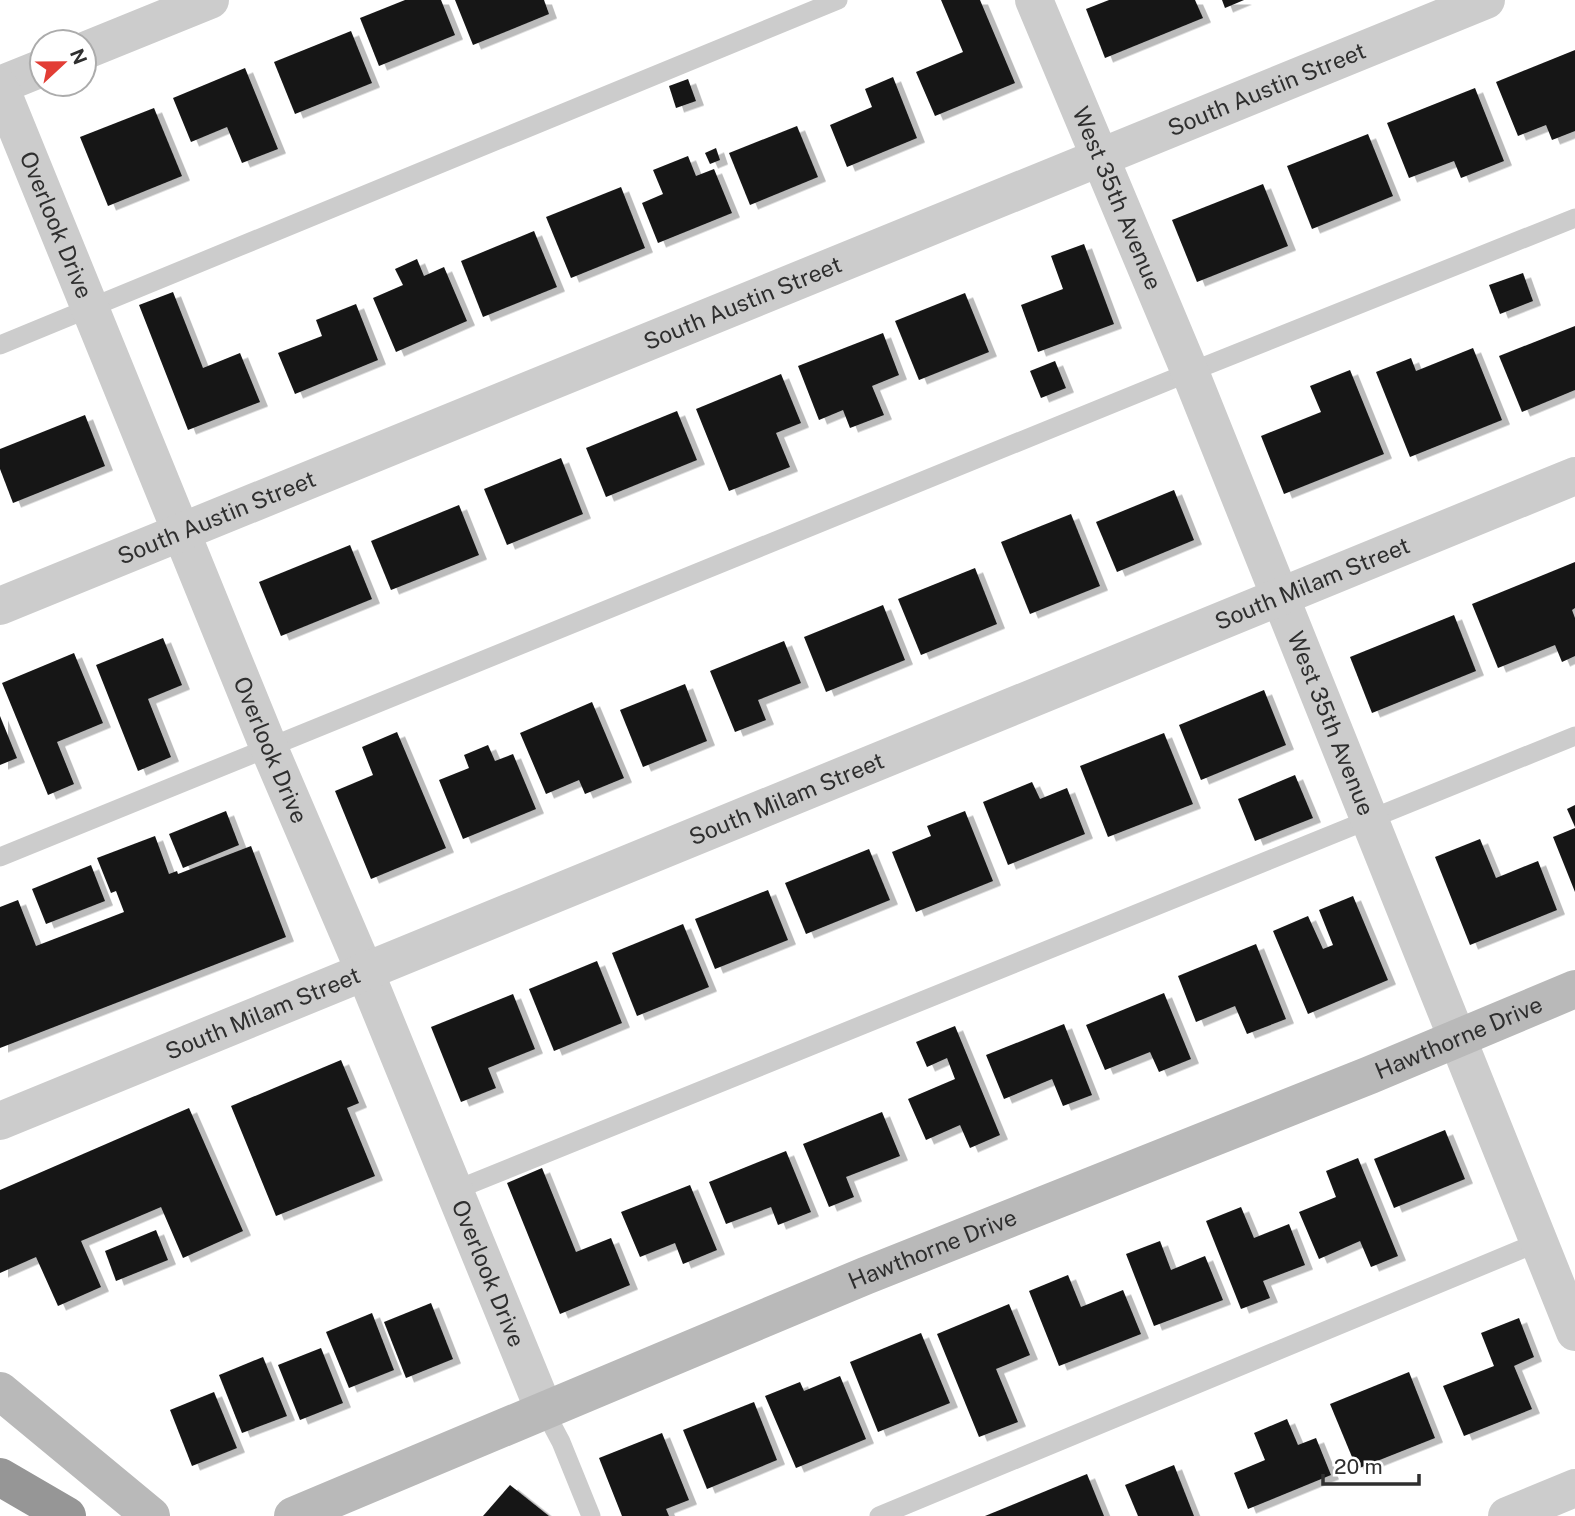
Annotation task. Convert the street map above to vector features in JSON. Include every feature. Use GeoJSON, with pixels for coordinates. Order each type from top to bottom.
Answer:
{"type":"FeatureCollection","features":[{"type":"Feature","properties":{"kind":"highway"},"geometry":{"type":"LineString","coordinates":[[0,1477],[67,1516]]}},
{"type":"Feature","properties":{"kind":"street"},"geometry":{"type":"LineString","coordinates":[[98,45],[210,0]]}},
{"type":"Feature","properties":{"kind":"street","name":"West 35th Avenue"},"geometry":{"type":"LineString","coordinates":[[1034,0],[1190,372],[1575,1332]]}},
{"type":"Feature","properties":{"kind":"street","name":"South Austin Street"},"geometry":{"type":"LineString","coordinates":[[0,606],[1486,0]]}},
{"type":"Feature","properties":{"kind":"street"},"geometry":{"type":"LineString","coordinates":[[0,86],[28,74]]}},
{"type":"Feature","properties":{"kind":"street","name":"Overlook Drive"},"geometry":{"type":"LineString","coordinates":[[0,86],[269,748],[365,972],[544,1410]]}},
{"type":"Feature","properties":{"kind":"street","name":"South Milam Street"},"geometry":{"type":"LineString","coordinates":[[0,1121],[1575,476]]}},
{"type":"Feature","properties":{"kind":"street","name":"Hawthorne Drive"},"geometry":{"type":"LineString","coordinates":[[293,1516],[852,1281],[1575,989]]}},
{"type":"Feature","properties":{"kind":"street"},"geometry":{"type":"LineString","coordinates":[[0,1391],[151,1516]]}},
{"type":"Feature","properties":{"kind":"street"},"geometry":{"type":"LineString","coordinates":[[1507,1516],[1575,1488]]}},
{"type":"Feature","properties":{"kind":"lane"},"geometry":{"type":"LineString","coordinates":[[0,345],[838,0]]}},
{"type":"Feature","properties":{"kind":"lane"},"geometry":{"type":"LineString","coordinates":[[0,857],[1575,218]]}},
{"type":"Feature","properties":{"kind":"lane"},"geometry":{"type":"LineString","coordinates":[[453,1191],[1575,736]]}},
{"type":"Feature","properties":{"kind":"lane"},"geometry":{"type":"LineString","coordinates":[[879,1516],[1539,1242]]}},
{"type":"Feature","properties":{"kind":"lane"},"geometry":{"type":"LineString","coordinates":[[544,1410],[561,1442],[590,1516]]}},
{"type":"Feature","properties":{"kind":"building"},"geometry":{"type":"Polygon","coordinates":[[[405,0],[441,0],[455,35],[379,66],[360,18],[405,0]]]}},
{"type":"Feature","properties":{"kind":"building"},"geometry":{"type":"Polygon","coordinates":[[[455,0],[544,0],[549,14],[473,45],[455,0]]]}},
{"type":"Feature","properties":{"kind":"building"},"geometry":{"type":"Polygon","coordinates":[[[941,0],[980,0],[1015,83],[935,116],[916,72],[963,52],[941,0]]]}},
{"type":"Feature","properties":{"kind":"building"},"geometry":{"type":"Polygon","coordinates":[[[1109,0],[1195,0],[1203,18],[1105,58],[1086,9],[1109,0]]]}},
{"type":"Feature","properties":{"kind":"building"},"geometry":{"type":"Polygon","coordinates":[[[1222,0],[1244,0],[1225,8],[1222,0]]]}},
{"type":"Feature","properties":{"kind":"building"},"geometry":{"type":"Polygon","coordinates":[[[351,31],[372,83],[295,114],[274,62],[351,31]]]}},
{"type":"Feature","properties":{"kind":"building"},"geometry":{"type":"Polygon","coordinates":[[[1575,50],[1575,131],[1552,140],[1546,125],[1518,136],[1496,82],[1575,50]]]}},
{"type":"Feature","properties":{"kind":"building"},"geometry":{"type":"Polygon","coordinates":[[[245,68],[278,149],[242,163],[227,127],[191,142],[173,98],[245,68]]]}},
{"type":"Feature","properties":{"kind":"building"},"geometry":{"type":"Polygon","coordinates":[[[893,77],[917,138],[847,167],[830,125],[872,107],[865,89],[893,77]]]}},
{"type":"Feature","properties":{"kind":"building"},"geometry":{"type":"Polygon","coordinates":[[[688,79],[696,101],[676,108],[669,86],[688,79]]]}},
{"type":"Feature","properties":{"kind":"building"},"geometry":{"type":"Polygon","coordinates":[[[1475,88],[1504,161],[1461,178],[1454,161],[1409,178],[1387,123],[1475,88]]]}},
{"type":"Feature","properties":{"kind":"building"},"geometry":{"type":"Polygon","coordinates":[[[154,108],[182,176],[108,206],[80,137],[154,108]]]}},
{"type":"Feature","properties":{"kind":"building"},"geometry":{"type":"Polygon","coordinates":[[[797,126],[818,177],[750,205],[729,153],[797,126]]]}},
{"type":"Feature","properties":{"kind":"building"},"geometry":{"type":"Polygon","coordinates":[[[1368,134],[1393,196],[1312,229],[1287,166],[1368,134]]]}},
{"type":"Feature","properties":{"kind":"building"},"geometry":{"type":"Polygon","coordinates":[[[716,148],[720,160],[710,164],[705,153],[716,148]]]}},
{"type":"Feature","properties":{"kind":"building"},"geometry":{"type":"Polygon","coordinates":[[[688,156],[696,176],[714,169],[732,213],[658,243],[642,203],[663,194],[653,170],[688,156]]]}},
{"type":"Feature","properties":{"kind":"building"},"geometry":{"type":"Polygon","coordinates":[[[1263,184],[1288,246],[1197,282],[1172,220],[1263,184]]]}},
{"type":"Feature","properties":{"kind":"building"},"geometry":{"type":"Polygon","coordinates":[[[621,187],[645,248],[571,278],[546,217],[621,187]]]}},
{"type":"Feature","properties":{"kind":"building"},"geometry":{"type":"Polygon","coordinates":[[[534,231],[557,287],[483,317],[461,261],[534,231]]]}},
{"type":"Feature","properties":{"kind":"building"},"geometry":{"type":"Polygon","coordinates":[[[1084,244],[1114,324],[1038,352],[1021,305],[1063,289],[1051,256],[1084,244]]]}},
{"type":"Feature","properties":{"kind":"building"},"geometry":{"type":"Polygon","coordinates":[[[417,259],[424,276],[444,267],[467,321],[396,352],[373,298],[403,285],[395,269],[417,259]]]}},
{"type":"Feature","properties":{"kind":"building"},"geometry":{"type":"Polygon","coordinates":[[[1523,273],[1533,301],[1500,314],[1489,285],[1523,273]]]}},
{"type":"Feature","properties":{"kind":"building"},"geometry":{"type":"Polygon","coordinates":[[[173,292],[203,368],[240,353],[260,402],[188,430],[139,305],[173,292]]]}},
{"type":"Feature","properties":{"kind":"building"},"geometry":{"type":"Polygon","coordinates":[[[965,293],[989,352],[919,380],[895,321],[965,293]]]}},
{"type":"Feature","properties":{"kind":"building"},"geometry":{"type":"Polygon","coordinates":[[[356,304],[378,360],[295,394],[278,353],[322,336],[316,320],[356,304]]]}},
{"type":"Feature","properties":{"kind":"building"},"geometry":{"type":"Polygon","coordinates":[[[1575,326],[1575,390],[1522,412],[1499,356],[1575,326]]]}},
{"type":"Feature","properties":{"kind":"building"},"geometry":{"type":"Polygon","coordinates":[[[883,333],[899,375],[872,386],[884,415],[850,428],[843,410],[819,420],[798,366],[883,333]]]}},
{"type":"Feature","properties":{"kind":"building"},"geometry":{"type":"Polygon","coordinates":[[[1473,348],[1502,420],[1410,457],[1376,372],[1411,358],[1416,371],[1473,348]]]}},
{"type":"Feature","properties":{"kind":"building"},"geometry":{"type":"Polygon","coordinates":[[[1055,361],[1066,388],[1041,398],[1030,371],[1055,361]]]}},
{"type":"Feature","properties":{"kind":"building"},"geometry":{"type":"Polygon","coordinates":[[[1350,370],[1384,454],[1284,494],[1261,436],[1321,412],[1310,386],[1350,370]]]}},
{"type":"Feature","properties":{"kind":"building"},"geometry":{"type":"Polygon","coordinates":[[[781,374],[801,423],[776,433],[790,467],[729,491],[696,409],[781,374]]]}},
{"type":"Feature","properties":{"kind":"building"},"geometry":{"type":"Polygon","coordinates":[[[677,411],[697,460],[606,497],[586,448],[677,411]]]}},
{"type":"Feature","properties":{"kind":"building"},"geometry":{"type":"Polygon","coordinates":[[[85,415],[105,466],[13,503],[0,469],[0,449],[85,415]]]}},
{"type":"Feature","properties":{"kind":"building"},"geometry":{"type":"Polygon","coordinates":[[[561,458],[583,514],[507,545],[484,489],[561,458]]]}},
{"type":"Feature","properties":{"kind":"building"},"geometry":{"type":"Polygon","coordinates":[[[1174,490],[1194,540],[1117,572],[1096,522],[1174,490]]]}},
{"type":"Feature","properties":{"kind":"building"},"geometry":{"type":"Polygon","coordinates":[[[459,505],[479,555],[391,590],[371,541],[459,505]]]}},
{"type":"Feature","properties":{"kind":"building"},"geometry":{"type":"Polygon","coordinates":[[[1071,514],[1100,586],[1030,614],[1001,542],[1071,514]]]}},
{"type":"Feature","properties":{"kind":"building"},"geometry":{"type":"Polygon","coordinates":[[[350,545],[372,599],[281,636],[259,582],[350,545]]]}},
{"type":"Feature","properties":{"kind":"building"},"geometry":{"type":"Polygon","coordinates":[[[1575,562],[1575,608],[1572,610],[1575,618],[1575,656],[1562,662],[1555,645],[1498,668],[1472,604],[1575,562]]]}},
{"type":"Feature","properties":{"kind":"building"},"geometry":{"type":"Polygon","coordinates":[[[975,568],[997,624],[921,655],[898,599],[975,568]]]}},
{"type":"Feature","properties":{"kind":"building"},"geometry":{"type":"Polygon","coordinates":[[[883,605],[905,660],[826,692],[804,637],[883,605]]]}},
{"type":"Feature","properties":{"kind":"building"},"geometry":{"type":"Polygon","coordinates":[[[1454,615],[1476,671],[1372,713],[1350,657],[1454,615]]]}},
{"type":"Feature","properties":{"kind":"building"},"geometry":{"type":"Polygon","coordinates":[[[163,638],[182,685],[148,699],[171,757],[138,771],[96,665],[163,638]]]}},
{"type":"Feature","properties":{"kind":"building"},"geometry":{"type":"Polygon","coordinates":[[[784,641],[801,683],[758,700],[766,720],[735,732],[710,671],[784,641]]]}},
{"type":"Feature","properties":{"kind":"building"},"geometry":{"type":"Polygon","coordinates":[[[74,653],[103,723],[57,742],[74,784],[48,795],[2,683],[74,653]]]}},
{"type":"Feature","properties":{"kind":"building"},"geometry":{"type":"Polygon","coordinates":[[[685,684],[707,741],[643,767],[620,710],[685,684]]]}},
{"type":"Feature","properties":{"kind":"building"},"geometry":{"type":"Polygon","coordinates":[[[1264,690],[1286,745],[1201,780],[1179,725],[1264,690]]]}},
{"type":"Feature","properties":{"kind":"building"},"geometry":{"type":"Polygon","coordinates":[[[592,702],[624,778],[585,794],[579,780],[546,794],[520,733],[592,702]]]}},
{"type":"Feature","properties":{"kind":"building"},"geometry":{"type":"Polygon","coordinates":[[[0,716],[17,758],[0,765],[0,716]]]}},
{"type":"Feature","properties":{"kind":"building"},"geometry":{"type":"Polygon","coordinates":[[[397,732],[446,848],[371,879],[335,791],[373,775],[362,747],[397,732]]]}},
{"type":"Feature","properties":{"kind":"building"},"geometry":{"type":"Polygon","coordinates":[[[1164,733],[1193,804],[1108,837],[1080,766],[1164,733]]]}},
{"type":"Feature","properties":{"kind":"building"},"geometry":{"type":"Polygon","coordinates":[[[488,745],[495,761],[513,754],[536,809],[463,839],[439,780],[469,768],[464,755],[488,745]]]}},
{"type":"Feature","properties":{"kind":"building"},"geometry":{"type":"Polygon","coordinates":[[[1295,775],[1313,818],[1255,841],[1238,799],[1295,775]]]}},
{"type":"Feature","properties":{"kind":"building"},"geometry":{"type":"Polygon","coordinates":[[[1032,782],[1040,799],[1067,788],[1085,834],[1008,865],[983,802],[1032,782]]]}},
{"type":"Feature","properties":{"kind":"building"},"geometry":{"type":"Polygon","coordinates":[[[1575,805],[1575,827],[1567,809],[1575,805]]]}},
{"type":"Feature","properties":{"kind":"building"},"geometry":{"type":"Polygon","coordinates":[[[226,811],[239,845],[183,868],[169,834],[226,811]]]}},
{"type":"Feature","properties":{"kind":"building"},"geometry":{"type":"Polygon","coordinates":[[[965,811],[993,881],[916,912],[892,852],[931,836],[927,826],[965,811]]]}},
{"type":"Feature","properties":{"kind":"building"},"geometry":{"type":"Polygon","coordinates":[[[1575,828],[1575,892],[1553,837],[1575,828]]]}},
{"type":"Feature","properties":{"kind":"building"},"geometry":{"type":"Polygon","coordinates":[[[155,836],[169,874],[177,871],[178,874],[251,846],[286,937],[0,1048],[0,907],[18,900],[36,946],[124,912],[116,891],[111,893],[97,858],[155,836]]]}},
{"type":"Feature","properties":{"kind":"building"},"geometry":{"type":"Polygon","coordinates":[[[1480,839],[1496,878],[1538,861],[1557,910],[1470,945],[1435,857],[1480,839]]]}},
{"type":"Feature","properties":{"kind":"building"},"geometry":{"type":"Polygon","coordinates":[[[869,849],[890,900],[806,934],[785,883],[869,849]]]}},
{"type":"Feature","properties":{"kind":"building"},"geometry":{"type":"Polygon","coordinates":[[[91,865],[105,901],[46,924],[32,889],[91,865]]]}},
{"type":"Feature","properties":{"kind":"building"},"geometry":{"type":"Polygon","coordinates":[[[768,890],[788,940],[715,969],[695,919],[768,890]]]}},
{"type":"Feature","properties":{"kind":"building"},"geometry":{"type":"Polygon","coordinates":[[[1353,896],[1388,980],[1308,1014],[1273,931],[1308,916],[1323,949],[1333,945],[1319,910],[1353,896]]]}},
{"type":"Feature","properties":{"kind":"building"},"geometry":{"type":"Polygon","coordinates":[[[683,924],[709,987],[637,1016],[612,953],[683,924]]]}},
{"type":"Feature","properties":{"kind":"building"},"geometry":{"type":"Polygon","coordinates":[[[1256,944],[1286,1019],[1247,1034],[1235,1006],[1196,1022],[1178,976],[1256,944]]]}},
{"type":"Feature","properties":{"kind":"building"},"geometry":{"type":"Polygon","coordinates":[[[597,961],[622,1023],[554,1051],[529,989],[597,961]]]}},
{"type":"Feature","properties":{"kind":"building"},"geometry":{"type":"Polygon","coordinates":[[[1164,993],[1191,1059],[1159,1072],[1150,1052],[1105,1070],[1086,1025],[1164,993]]]}},
{"type":"Feature","properties":{"kind":"building"},"geometry":{"type":"Polygon","coordinates":[[[513,994],[535,1049],[488,1068],[496,1088],[461,1102],[431,1027],[513,994]]]}},
{"type":"Feature","properties":{"kind":"building"},"geometry":{"type":"Polygon","coordinates":[[[1064,1024],[1092,1095],[1063,1106],[1052,1079],[1004,1099],[986,1055],[1064,1024]]]}},
{"type":"Feature","properties":{"kind":"building"},"geometry":{"type":"Polygon","coordinates":[[[955,1026],[1000,1135],[970,1148],[960,1125],[926,1140],[908,1099],[955,1079],[947,1058],[927,1067],[916,1042],[955,1026]]]}},
{"type":"Feature","properties":{"kind":"building"},"geometry":{"type":"Polygon","coordinates":[[[341,1060],[359,1103],[347,1108],[375,1176],[276,1216],[231,1106],[341,1060]]]}},
{"type":"Feature","properties":{"kind":"building"},"geometry":{"type":"Polygon","coordinates":[[[189,1108],[243,1231],[183,1258],[161,1207],[81,1241],[101,1287],[58,1306],[36,1257],[0,1273],[0,1190],[189,1108]]]}},
{"type":"Feature","properties":{"kind":"building"},"geometry":{"type":"Polygon","coordinates":[[[882,1112],[900,1156],[846,1177],[854,1197],[829,1207],[803,1144],[882,1112]]]}},
{"type":"Feature","properties":{"kind":"building"},"geometry":{"type":"Polygon","coordinates":[[[1445,1130],[1465,1179],[1394,1208],[1374,1159],[1445,1130]]]}},
{"type":"Feature","properties":{"kind":"building"},"geometry":{"type":"Polygon","coordinates":[[[786,1151],[811,1212],[778,1225],[771,1207],[726,1224],[709,1182],[786,1151]]]}},
{"type":"Feature","properties":{"kind":"building"},"geometry":{"type":"Polygon","coordinates":[[[1358,1158],[1398,1256],[1371,1267],[1360,1241],[1319,1259],[1299,1212],[1336,1197],[1326,1171],[1358,1158]]]}},
{"type":"Feature","properties":{"kind":"building"},"geometry":{"type":"Polygon","coordinates":[[[542,1168],[576,1252],[611,1238],[630,1285],[560,1314],[507,1183],[542,1168]]]}},
{"type":"Feature","properties":{"kind":"building"},"geometry":{"type":"Polygon","coordinates":[[[690,1185],[717,1250],[683,1264],[675,1243],[640,1257],[621,1212],[690,1185]]]}},
{"type":"Feature","properties":{"kind":"building"},"geometry":{"type":"Polygon","coordinates":[[[1241,1207],[1254,1238],[1289,1224],[1305,1265],[1263,1281],[1270,1298],[1241,1309],[1206,1221],[1241,1207]]]}},
{"type":"Feature","properties":{"kind":"building"},"geometry":{"type":"Polygon","coordinates":[[[156,1230],[168,1260],[116,1281],[105,1251],[156,1230]]]}},
{"type":"Feature","properties":{"kind":"building"},"geometry":{"type":"Polygon","coordinates":[[[1160,1241],[1171,1270],[1205,1256],[1223,1300],[1154,1326],[1126,1254],[1160,1241]]]}},
{"type":"Feature","properties":{"kind":"building"},"geometry":{"type":"Polygon","coordinates":[[[1068,1275],[1081,1307],[1123,1290],[1141,1334],[1059,1366],[1029,1291],[1068,1275]]]}},
{"type":"Feature","properties":{"kind":"building"},"geometry":{"type":"Polygon","coordinates":[[[431,1303],[453,1359],[406,1378],[384,1322],[431,1303]]]}},
{"type":"Feature","properties":{"kind":"building"},"geometry":{"type":"Polygon","coordinates":[[[1009,1304],[1030,1355],[996,1369],[1018,1422],[979,1437],[937,1334],[1009,1304]]]}},
{"type":"Feature","properties":{"kind":"building"},"geometry":{"type":"Polygon","coordinates":[[[372,1313],[394,1370],[349,1388],[326,1332],[372,1313]]]}},
{"type":"Feature","properties":{"kind":"building"},"geometry":{"type":"Polygon","coordinates":[[[1519,1318],[1534,1357],[1514,1366],[1532,1409],[1464,1436],[1443,1386],[1494,1366],[1481,1333],[1519,1318]]]}},
{"type":"Feature","properties":{"kind":"building"},"geometry":{"type":"Polygon","coordinates":[[[921,1333],[950,1403],[878,1432],[850,1362],[921,1333]]]}},
{"type":"Feature","properties":{"kind":"building"},"geometry":{"type":"Polygon","coordinates":[[[321,1348],[343,1403],[300,1420],[278,1365],[321,1348]]]}},
{"type":"Feature","properties":{"kind":"building"},"geometry":{"type":"Polygon","coordinates":[[[263,1357],[287,1416],[242,1433],[219,1375],[263,1357]]]}},
{"type":"Feature","properties":{"kind":"building"},"geometry":{"type":"Polygon","coordinates":[[[1409,1372],[1435,1438],[1357,1469],[1330,1404],[1409,1372]]]}},
{"type":"Feature","properties":{"kind":"building"},"geometry":{"type":"Polygon","coordinates":[[[840,1376],[866,1439],[796,1468],[765,1396],[800,1382],[804,1391],[840,1376]]]}},
{"type":"Feature","properties":{"kind":"building"},"geometry":{"type":"Polygon","coordinates":[[[214,1392],[237,1448],[192,1466],[170,1410],[214,1392]]]}},
{"type":"Feature","properties":{"kind":"building"},"geometry":{"type":"Polygon","coordinates":[[[754,1402],[777,1460],[707,1489],[683,1430],[754,1402]]]}},
{"type":"Feature","properties":{"kind":"building"},"geometry":{"type":"Polygon","coordinates":[[[1287,1419],[1298,1445],[1316,1438],[1331,1475],[1248,1509],[1234,1473],[1265,1460],[1254,1433],[1287,1419]]]}},
{"type":"Feature","properties":{"kind":"building"},"geometry":{"type":"Polygon","coordinates":[[[662,1433],[689,1500],[666,1509],[669,1516],[622,1516],[599,1458],[662,1433]]]}},
{"type":"Feature","properties":{"kind":"building"},"geometry":{"type":"Polygon","coordinates":[[[1174,1465],[1194,1516],[1138,1516],[1125,1485],[1174,1465]]]}},
{"type":"Feature","properties":{"kind":"building"},"geometry":{"type":"Polygon","coordinates":[[[1087,1474],[1104,1516],[985,1516],[1087,1474]]]}},
{"type":"Feature","properties":{"kind":"building"},"geometry":{"type":"Polygon","coordinates":[[[510,1485],[549,1516],[483,1516],[510,1485]]]}}]}
